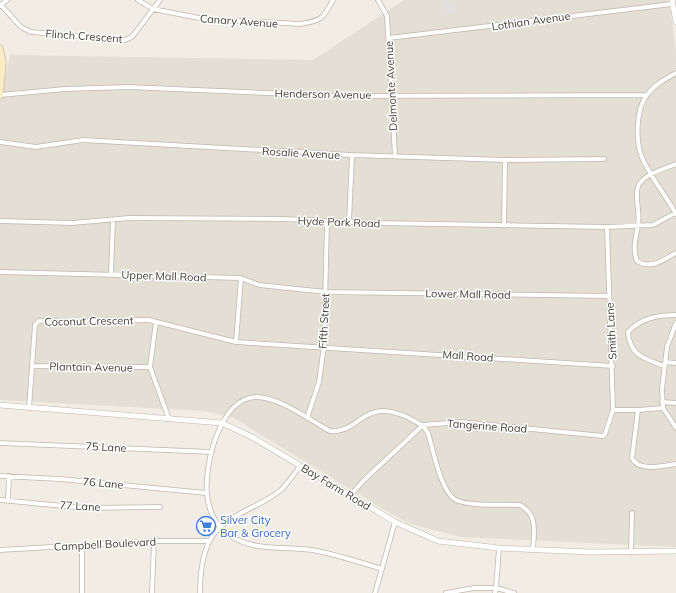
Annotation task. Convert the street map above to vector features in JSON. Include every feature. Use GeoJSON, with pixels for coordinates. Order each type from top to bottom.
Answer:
{"type":"FeatureCollection","features":[{"type":"Feature","properties":{"kind":"main road"},"geometry":{"type":"LineString","coordinates":[[0,48],[3,62],[0,95]]}},
{"type":"Feature","properties":{"kind":"street"},"geometry":{"type":"LineString","coordinates":[[0,6],[7,0]]}},
{"type":"Feature","properties":{"kind":"street","name":"Canary Avenue"},"geometry":{"type":"LineString","coordinates":[[138,0],[153,9],[204,19],[300,24],[322,19],[333,0]]}},
{"type":"Feature","properties":{"kind":"street","name":"Flinch Crescent"},"geometry":{"type":"LineString","coordinates":[[0,6],[21,27],[31,32],[125,40],[132,37],[160,0]]}},
{"type":"Feature","properties":{"kind":"street","name":"Delmonte Avenue"},"geometry":{"type":"LineString","coordinates":[[378,0],[387,16],[395,156]]}},
{"type":"Feature","properties":{"kind":"street"},"geometry":{"type":"LineString","coordinates":[[672,2],[676,22]]}},
{"type":"Feature","properties":{"kind":"street","name":"Lothian Avenue"},"geometry":{"type":"LineString","coordinates":[[389,38],[672,2]]}},
{"type":"Feature","properties":{"kind":"street"},"geometry":{"type":"LineString","coordinates":[[676,73],[661,81],[646,95],[640,112],[637,128],[638,145],[644,162],[676,214]]}},
{"type":"Feature","properties":{"kind":"street","name":"Henderson Avenue"},"geometry":{"type":"LineString","coordinates":[[0,95],[65,89],[128,87],[335,96],[646,95]]}},
{"type":"Feature","properties":{"kind":"street","name":"Rosalie Avenue"},"geometry":{"type":"LineString","coordinates":[[0,142],[36,147],[83,140],[352,155],[505,160],[604,159]]}},
{"type":"Feature","properties":{"kind":"street"},"geometry":{"type":"LineString","coordinates":[[349,222],[352,155]]}},
{"type":"Feature","properties":{"kind":"street"},"geometry":{"type":"LineString","coordinates":[[504,226],[505,160]]}},
{"type":"Feature","properties":{"kind":"street"},"geometry":{"type":"LineString","coordinates":[[676,164],[651,173],[639,185],[637,190],[639,211],[638,226],[633,245],[637,261],[645,266],[653,264],[676,253]]}},
{"type":"Feature","properties":{"kind":"street","name":"Hyde Park Road"},"geometry":{"type":"LineString","coordinates":[[0,221],[72,223],[129,218],[275,219],[327,222],[608,227],[654,225],[676,214]]}},
{"type":"Feature","properties":{"kind":"street"},"geometry":{"type":"LineString","coordinates":[[111,274],[113,220]]}},
{"type":"Feature","properties":{"kind":"street","name":"Fifth Street"},"geometry":{"type":"LineString","coordinates":[[306,418],[319,382],[324,346],[327,222]]}},
{"type":"Feature","properties":{"kind":"street","name":"Smith Lane"},"geometry":{"type":"LineString","coordinates":[[605,434],[613,410],[613,366],[609,296],[608,227]]}},
{"type":"Feature","properties":{"kind":"street","name":"Upper Mall Road"},"geometry":{"type":"LineString","coordinates":[[0,272],[241,278],[259,285],[326,292]]}},
{"type":"Feature","properties":{"kind":"street"},"geometry":{"type":"LineString","coordinates":[[236,342],[241,278]]}},
{"type":"Feature","properties":{"kind":"street","name":"Lower Mall Road"},"geometry":{"type":"LineString","coordinates":[[326,292],[609,296]]}},
{"type":"Feature","properties":{"kind":"street"},"geometry":{"type":"LineString","coordinates":[[676,315],[664,315],[648,318],[635,324],[628,332],[633,351],[645,358],[664,364],[676,363]]}},
{"type":"Feature","properties":{"kind":"street","name":"Coconut Crescent"},"geometry":{"type":"LineString","coordinates":[[29,408],[35,325],[39,321],[149,320],[236,342],[324,346]]}},
{"type":"Feature","properties":{"kind":"street"},"geometry":{"type":"LineString","coordinates":[[156,322],[150,367],[169,419]]}},
{"type":"Feature","properties":{"kind":"street"},"geometry":{"type":"LineString","coordinates":[[676,323],[667,347],[664,364],[662,402],[662,408],[676,428]]}},
{"type":"Feature","properties":{"kind":"street","name":"Mall Road"},"geometry":{"type":"LineString","coordinates":[[324,346],[613,366]]}},
{"type":"Feature","properties":{"kind":"street","name":"Plantain Avenue"},"geometry":{"type":"LineString","coordinates":[[32,366],[150,367]]}},
{"type":"Feature","properties":{"kind":"street"},"geometry":{"type":"LineString","coordinates":[[382,569],[313,551],[250,545],[230,536],[220,527],[209,506],[206,493],[212,452],[222,423],[231,409],[242,401],[256,397],[273,400],[330,431],[336,432],[343,430],[366,414],[376,411],[402,415],[423,425],[428,433],[447,491],[455,499],[467,503],[520,505],[532,514],[534,520],[533,549]]}},
{"type":"Feature","properties":{"kind":"street"},"geometry":{"type":"LineString","coordinates":[[662,402],[676,403]]}},
{"type":"Feature","properties":{"kind":"street","name":"Bay Farm Road"},"geometry":{"type":"LineString","coordinates":[[0,405],[222,423],[252,437],[394,522],[438,541],[499,548],[631,552],[676,551]]}},
{"type":"Feature","properties":{"kind":"street"},"geometry":{"type":"LineString","coordinates":[[613,410],[662,408]]}},
{"type":"Feature","properties":{"kind":"street"},"geometry":{"type":"LineString","coordinates":[[638,410],[632,458],[633,462],[641,466],[676,464]]}},
{"type":"Feature","properties":{"kind":"street","name":"Tangerine Road"},"geometry":{"type":"LineString","coordinates":[[423,425],[461,422],[603,436],[605,434]]}},
{"type":"Feature","properties":{"kind":"street"},"geometry":{"type":"LineString","coordinates":[[350,496],[363,481],[423,425]]}},
{"type":"Feature","properties":{"kind":"street","name":"75 Lane"},"geometry":{"type":"LineString","coordinates":[[0,443],[212,452]]}},
{"type":"Feature","properties":{"kind":"street"},"geometry":{"type":"LineString","coordinates":[[200,593],[202,565],[209,541],[220,527],[261,504],[281,489],[300,466]]}},
{"type":"Feature","properties":{"kind":"street","name":"76 Lane"},"geometry":{"type":"LineString","coordinates":[[0,476],[206,493]]}},
{"type":"Feature","properties":{"kind":"street"},"geometry":{"type":"LineString","coordinates":[[8,500],[9,476]]}},
{"type":"Feature","properties":{"kind":"street","name":"77 Lane"},"geometry":{"type":"LineString","coordinates":[[0,500],[85,508],[160,507]]}},
{"type":"Feature","properties":{"kind":"street"},"geometry":{"type":"LineString","coordinates":[[631,552],[632,513]]}},
{"type":"Feature","properties":{"kind":"street"},"geometry":{"type":"LineString","coordinates":[[375,593],[394,522]]}},
{"type":"Feature","properties":{"kind":"street","name":"Campbell Boulevard"},"geometry":{"type":"LineString","coordinates":[[0,550],[82,545],[209,541]]}},
{"type":"Feature","properties":{"kind":"street"},"geometry":{"type":"LineString","coordinates":[[152,593],[154,542]]}},
{"type":"Feature","properties":{"kind":"street"},"geometry":{"type":"LineString","coordinates":[[82,545],[82,593]]}},
{"type":"Feature","properties":{"kind":"street"},"geometry":{"type":"LineString","coordinates":[[495,593],[499,548]]}},
{"type":"Feature","properties":{"kind":"street"},"geometry":{"type":"LineString","coordinates":[[446,593],[474,588],[496,588],[514,593]]}},
{"type":"Feature","properties":{"kind":"shaded area"},"geometry":{"type":"Polygon","coordinates":[[[404,0],[669,0],[676,50],[676,547],[461,537],[411,524],[391,514],[232,417],[203,411],[0,400],[0,99],[10,55],[313,60],[404,0]]]}},
{"type":"Feature","properties":{"kind":"shaded area"},"geometry":{"type":"Polygon","coordinates":[[[444,0],[457,1],[455,14],[443,13],[444,0]]]}},
{"type":"Feature","properties":{"kind":"place","name":"Silver City Bar & Grocery"},"geometry":{"type":"Point","coordinates":[206,526]}}]}
